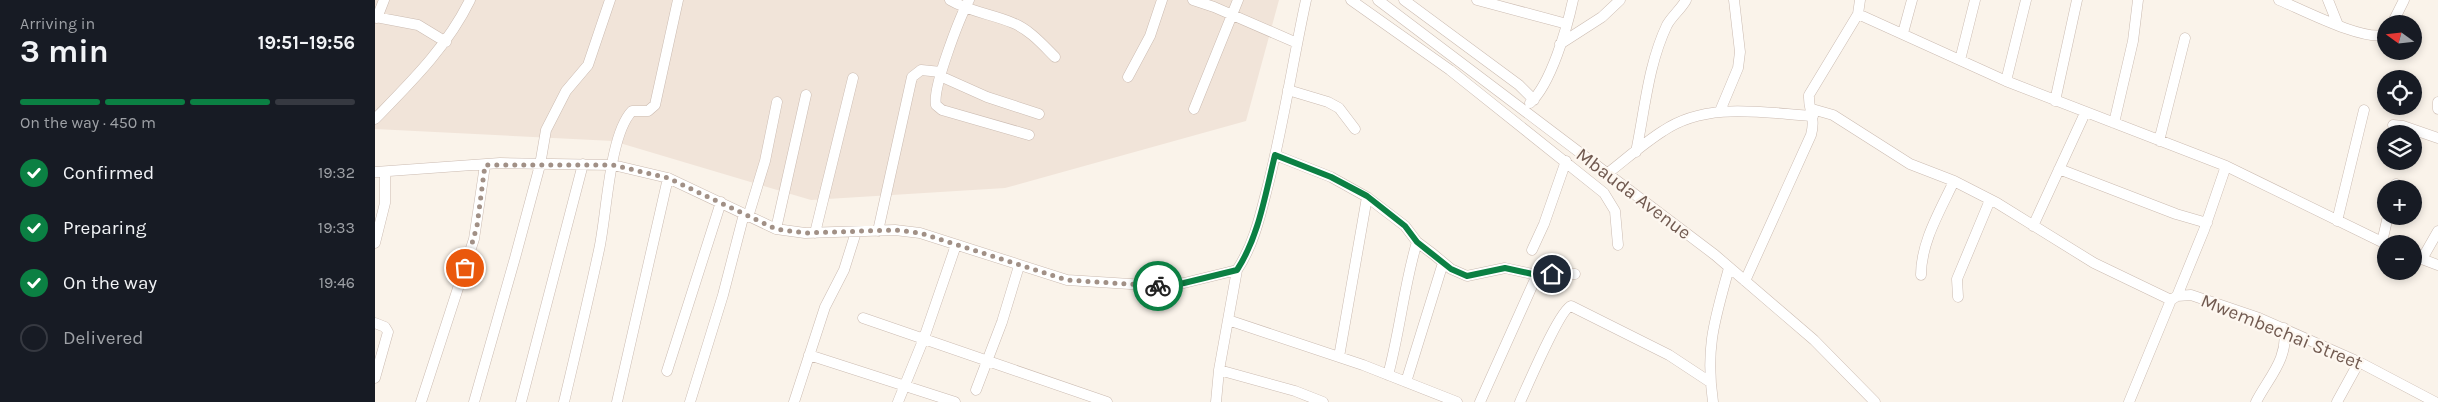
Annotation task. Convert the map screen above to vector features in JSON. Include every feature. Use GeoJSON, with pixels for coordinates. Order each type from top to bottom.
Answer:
{"type":"FeatureCollection","features":[{"type":"Feature","properties":{"kind":"street"},"geometry":{"type":"LineString","coordinates":[[384,0],[376,18],[419,25],[446,42]]}},
{"type":"Feature","properties":{"kind":"street"},"geometry":{"type":"LineString","coordinates":[[375,119],[446,42],[470,0]]}},
{"type":"Feature","properties":{"kind":"street"},"geometry":{"type":"LineString","coordinates":[[474,402],[540,165],[550,119],[566,91],[588,65],[610,0]]}},
{"type":"Feature","properties":{"kind":"street"},"geometry":{"type":"LineString","coordinates":[[564,402],[599,252],[615,145],[629,114],[638,109],[651,110],[655,105],[678,0]]}},
{"type":"Feature","properties":{"kind":"street"},"geometry":{"type":"LineString","coordinates":[[951,0],[967,4],[1021,27],[1055,57]]}},
{"type":"Feature","properties":{"kind":"street"},"geometry":{"type":"LineString","coordinates":[[1128,77],[1151,36],[1162,0]]}},
{"type":"Feature","properties":{"kind":"street"},"geometry":{"type":"LineString","coordinates":[[1193,0],[1297,43]]}},
{"type":"Feature","properties":{"kind":"street"},"geometry":{"type":"LineString","coordinates":[[1194,108],[1238,0]]}},
{"type":"Feature","properties":{"kind":"street"},"geometry":{"type":"LineString","coordinates":[[1217,402],[1219,370],[1237,270],[1259,224],[1306,0]]}},
{"type":"Feature","properties":{"kind":"street"},"geometry":{"type":"LineString","coordinates":[[1351,0],[1449,70],[1604,193],[1615,211],[1618,245]]}},
{"type":"Feature","properties":{"kind":"street","name":"Mbauda Avenue"},"geometry":{"type":"LineString","coordinates":[[1378,0],[1608,173],[1729,268],[1814,340],[1875,402]]}},
{"type":"Feature","properties":{"kind":"street"},"geometry":{"type":"LineString","coordinates":[[1404,0],[1519,85],[1534,100]]}},
{"type":"Feature","properties":{"kind":"street"},"geometry":{"type":"LineString","coordinates":[[1477,0],[1567,24]]}},
{"type":"Feature","properties":{"kind":"street"},"geometry":{"type":"LineString","coordinates":[[1523,109],[1534,100],[1560,44],[1573,0]]}},
{"type":"Feature","properties":{"kind":"street"},"geometry":{"type":"LineString","coordinates":[[1560,44],[1602,17],[1620,0]]}},
{"type":"Feature","properties":{"kind":"street"},"geometry":{"type":"LineString","coordinates":[[1636,152],[1646,93],[1655,56],[1668,23],[1686,0]]}},
{"type":"Feature","properties":{"kind":"street"},"geometry":{"type":"LineString","coordinates":[[1720,111],[1738,68],[1740,52],[1734,0]]}},
{"type":"Feature","properties":{"kind":"street"},"geometry":{"type":"LineString","coordinates":[[1745,281],[1811,135],[1813,113],[1809,102],[1809,95],[1858,14],[1860,0]]}},
{"type":"Feature","properties":{"kind":"street"},"geometry":{"type":"LineString","coordinates":[[1903,33],[1912,0]]}},
{"type":"Feature","properties":{"kind":"street"},"geometry":{"type":"LineString","coordinates":[[1960,60],[1975,0]]}},
{"type":"Feature","properties":{"kind":"street"},"geometry":{"type":"LineString","coordinates":[[2006,81],[2026,0]]}},
{"type":"Feature","properties":{"kind":"street"},"geometry":{"type":"LineString","coordinates":[[2055,101],[2077,0]]}},
{"type":"Feature","properties":{"kind":"street"},"geometry":{"type":"LineString","coordinates":[[2114,122],[2133,41],[2139,0]]}},
{"type":"Feature","properties":{"kind":"street"},"geometry":{"type":"LineString","coordinates":[[2279,0],[2318,19],[2373,36],[2377,35]]}},
{"type":"Feature","properties":{"kind":"street"},"geometry":{"type":"LineString","coordinates":[[2328,0],[2338,25]]}},
{"type":"Feature","properties":{"kind":"street"},"geometry":{"type":"LineString","coordinates":[[2396,15],[2404,0]]}},
{"type":"Feature","properties":{"kind":"street"},"geometry":{"type":"LineString","coordinates":[[967,4],[941,74],[935,99],[938,108],[1029,135]]}},
{"type":"Feature","properties":{"kind":"street"},"geometry":{"type":"LineString","coordinates":[[1858,14],[2006,81],[2226,166],[2377,241]]}},
{"type":"Feature","properties":{"kind":"street"},"geometry":{"type":"LineString","coordinates":[[2159,141],[2185,38]]}},
{"type":"Feature","properties":{"kind":"street"},"geometry":{"type":"LineString","coordinates":[[878,231],[912,76],[921,70],[941,74],[979,94],[1039,114]]}},
{"type":"Feature","properties":{"kind":"street"},"geometry":{"type":"LineString","coordinates":[[815,233],[853,78]]}},
{"type":"Feature","properties":{"kind":"street"},"geometry":{"type":"LineString","coordinates":[[1288,90],[1328,102],[1339,108],[1355,129]]}},
{"type":"Feature","properties":{"kind":"street"},"geometry":{"type":"LineString","coordinates":[[776,229],[806,95]]}},
{"type":"Feature","properties":{"kind":"street"},"geometry":{"type":"LineString","coordinates":[[690,402],[746,216],[765,161],[777,102]]}},
{"type":"Feature","properties":{"kind":"street"},"geometry":{"type":"LineString","coordinates":[[2438,102],[2438,109]]}},
{"type":"Feature","properties":{"kind":"street"},"geometry":{"type":"LineString","coordinates":[[2337,221],[2364,110]]}},
{"type":"Feature","properties":{"kind":"street"},"geometry":{"type":"LineString","coordinates":[[1608,173],[1665,130],[1698,116],[1720,111],[1833,115],[1910,164],[1953,181],[1989,200],[2094,264],[2174,298],[2207,223],[2226,166]]}},
{"type":"Feature","properties":{"kind":"street"},"geometry":{"type":"LineString","coordinates":[[2033,226],[2085,113]]}},
{"type":"Feature","properties":{"kind":"street"},"geometry":{"type":"LineString","coordinates":[[2422,133],[2438,138]]}},
{"type":"Feature","properties":{"kind":"street"},"geometry":{"type":"LineString","coordinates":[[1275,155],[1331,177],[1367,196],[1405,226],[1417,242],[1443,263],[1467,276],[1505,268],[1537,275],[1575,274]]}},
{"type":"Feature","properties":{"kind":"street"},"geometry":{"type":"LineString","coordinates":[[1532,250],[1544,224],[1566,161]]}},
{"type":"Feature","properties":{"kind":"street"},"geometry":{"type":"LineString","coordinates":[[521,402],[583,164]]}},
{"type":"Feature","properties":{"kind":"street"},"geometry":{"type":"LineString","coordinates":[[375,243],[385,203],[380,172],[485,165],[583,164],[613,165],[668,178],[776,229],[815,233],[895,230],[920,233],[1067,280],[1141,286],[1184,283],[1237,270]]}},
{"type":"Feature","properties":{"kind":"street"},"geometry":{"type":"LineString","coordinates":[[421,402],[474,239],[485,165]]}},
{"type":"Feature","properties":{"kind":"street"},"geometry":{"type":"LineString","coordinates":[[2059,169],[2176,214],[2207,223]]}},
{"type":"Feature","properties":{"kind":"street"},"geometry":{"type":"LineString","coordinates":[[617,402],[668,178]]}},
{"type":"Feature","properties":{"kind":"street"},"geometry":{"type":"LineString","coordinates":[[1921,275],[1921,259],[1953,181]]}},
{"type":"Feature","properties":{"kind":"street"},"geometry":{"type":"LineString","coordinates":[[1339,357],[1367,196]]}},
{"type":"Feature","properties":{"kind":"street"},"geometry":{"type":"LineString","coordinates":[[1958,296],[1957,280],[1989,200]]}},
{"type":"Feature","properties":{"kind":"street"},"geometry":{"type":"LineString","coordinates":[[667,371],[721,202]]}},
{"type":"Feature","properties":{"kind":"street"},"geometry":{"type":"LineString","coordinates":[[2422,253],[2438,231]]}},
{"type":"Feature","properties":{"kind":"street"},"geometry":{"type":"LineString","coordinates":[[795,402],[825,307],[844,270],[856,232]]}},
{"type":"Feature","properties":{"kind":"street"},"geometry":{"type":"LineString","coordinates":[[1388,375],[1397,341],[1417,242]]}},
{"type":"Feature","properties":{"kind":"street"},"geometry":{"type":"LineString","coordinates":[[898,402],[924,338],[956,245]]}},
{"type":"Feature","properties":{"kind":"street"},"geometry":{"type":"LineString","coordinates":[[2422,259],[2438,264]]}},
{"type":"Feature","properties":{"kind":"street"},"geometry":{"type":"LineString","coordinates":[[1406,382],[1443,263]]}},
{"type":"Feature","properties":{"kind":"street"},"geometry":{"type":"LineString","coordinates":[[976,390],[1002,322],[1019,266]]}},
{"type":"Feature","properties":{"kind":"street"},"geometry":{"type":"LineString","coordinates":[[1713,402],[1709,355],[1712,327],[1729,268]]}},
{"type":"Feature","properties":{"kind":"street"},"geometry":{"type":"LineString","coordinates":[[1480,402],[1537,275]]}},
{"type":"Feature","properties":{"kind":"street","name":"Mwembechai Street"},"geometry":{"type":"LineString","coordinates":[[2129,402],[2174,298],[2191,295],[2284,328],[2359,362],[2435,402]]}},
{"type":"Feature","properties":{"kind":"street"},"geometry":{"type":"LineString","coordinates":[[1520,402],[1558,323],[1567,307],[1571,306],[1669,355],[1710,382]]}},
{"type":"Feature","properties":{"kind":"street"},"geometry":{"type":"LineString","coordinates":[[863,318],[1107,402]]}},
{"type":"Feature","properties":{"kind":"street"},"geometry":{"type":"LineString","coordinates":[[1227,320],[1339,357],[1457,402]]}},
{"type":"Feature","properties":{"kind":"street"},"geometry":{"type":"LineString","coordinates":[[375,323],[385,327],[388,332],[375,378]]}},
{"type":"Feature","properties":{"kind":"street"},"geometry":{"type":"LineString","coordinates":[[2256,402],[2270,376],[2280,364],[2285,348],[2284,328]]}},
{"type":"Feature","properties":{"kind":"street"},"geometry":{"type":"LineString","coordinates":[[809,355],[905,384],[955,402]]}},
{"type":"Feature","properties":{"kind":"street"},"geometry":{"type":"LineString","coordinates":[[2337,402],[2359,362]]}},
{"type":"Feature","properties":{"kind":"street"},"geometry":{"type":"LineString","coordinates":[[1219,370],[1295,391],[1323,402]]}},
{"type":"Feature","properties":{"kind":"shaded area"},"geometry":{"type":"Polygon","coordinates":[[[375,0],[1279,0],[1246,121],[1005,188],[811,200],[613,141],[375,129],[375,0]]]}},
{"type":"Feature","properties":{"kind":"way so far"},"geometry":{"type":"LineString","coordinates":[[465,268],[477,226],[485,165],[500,163],[540,165],[590,163],[613,165],[668,178],[704,193],[776,229],[805,233],[895,230],[920,233],[1012,264],[1067,280],[1158,286]]}},
{"type":"Feature","properties":{"kind":"route"},"geometry":{"type":"LineString","coordinates":[[1158,286],[1184,283],[1237,270],[1244,259],[1259,224],[1275,155],[1331,177],[1367,196],[1405,226],[1417,242],[1451,269],[1467,276],[1476,276],[1505,268],[1537,275],[1552,274]]}}]}
